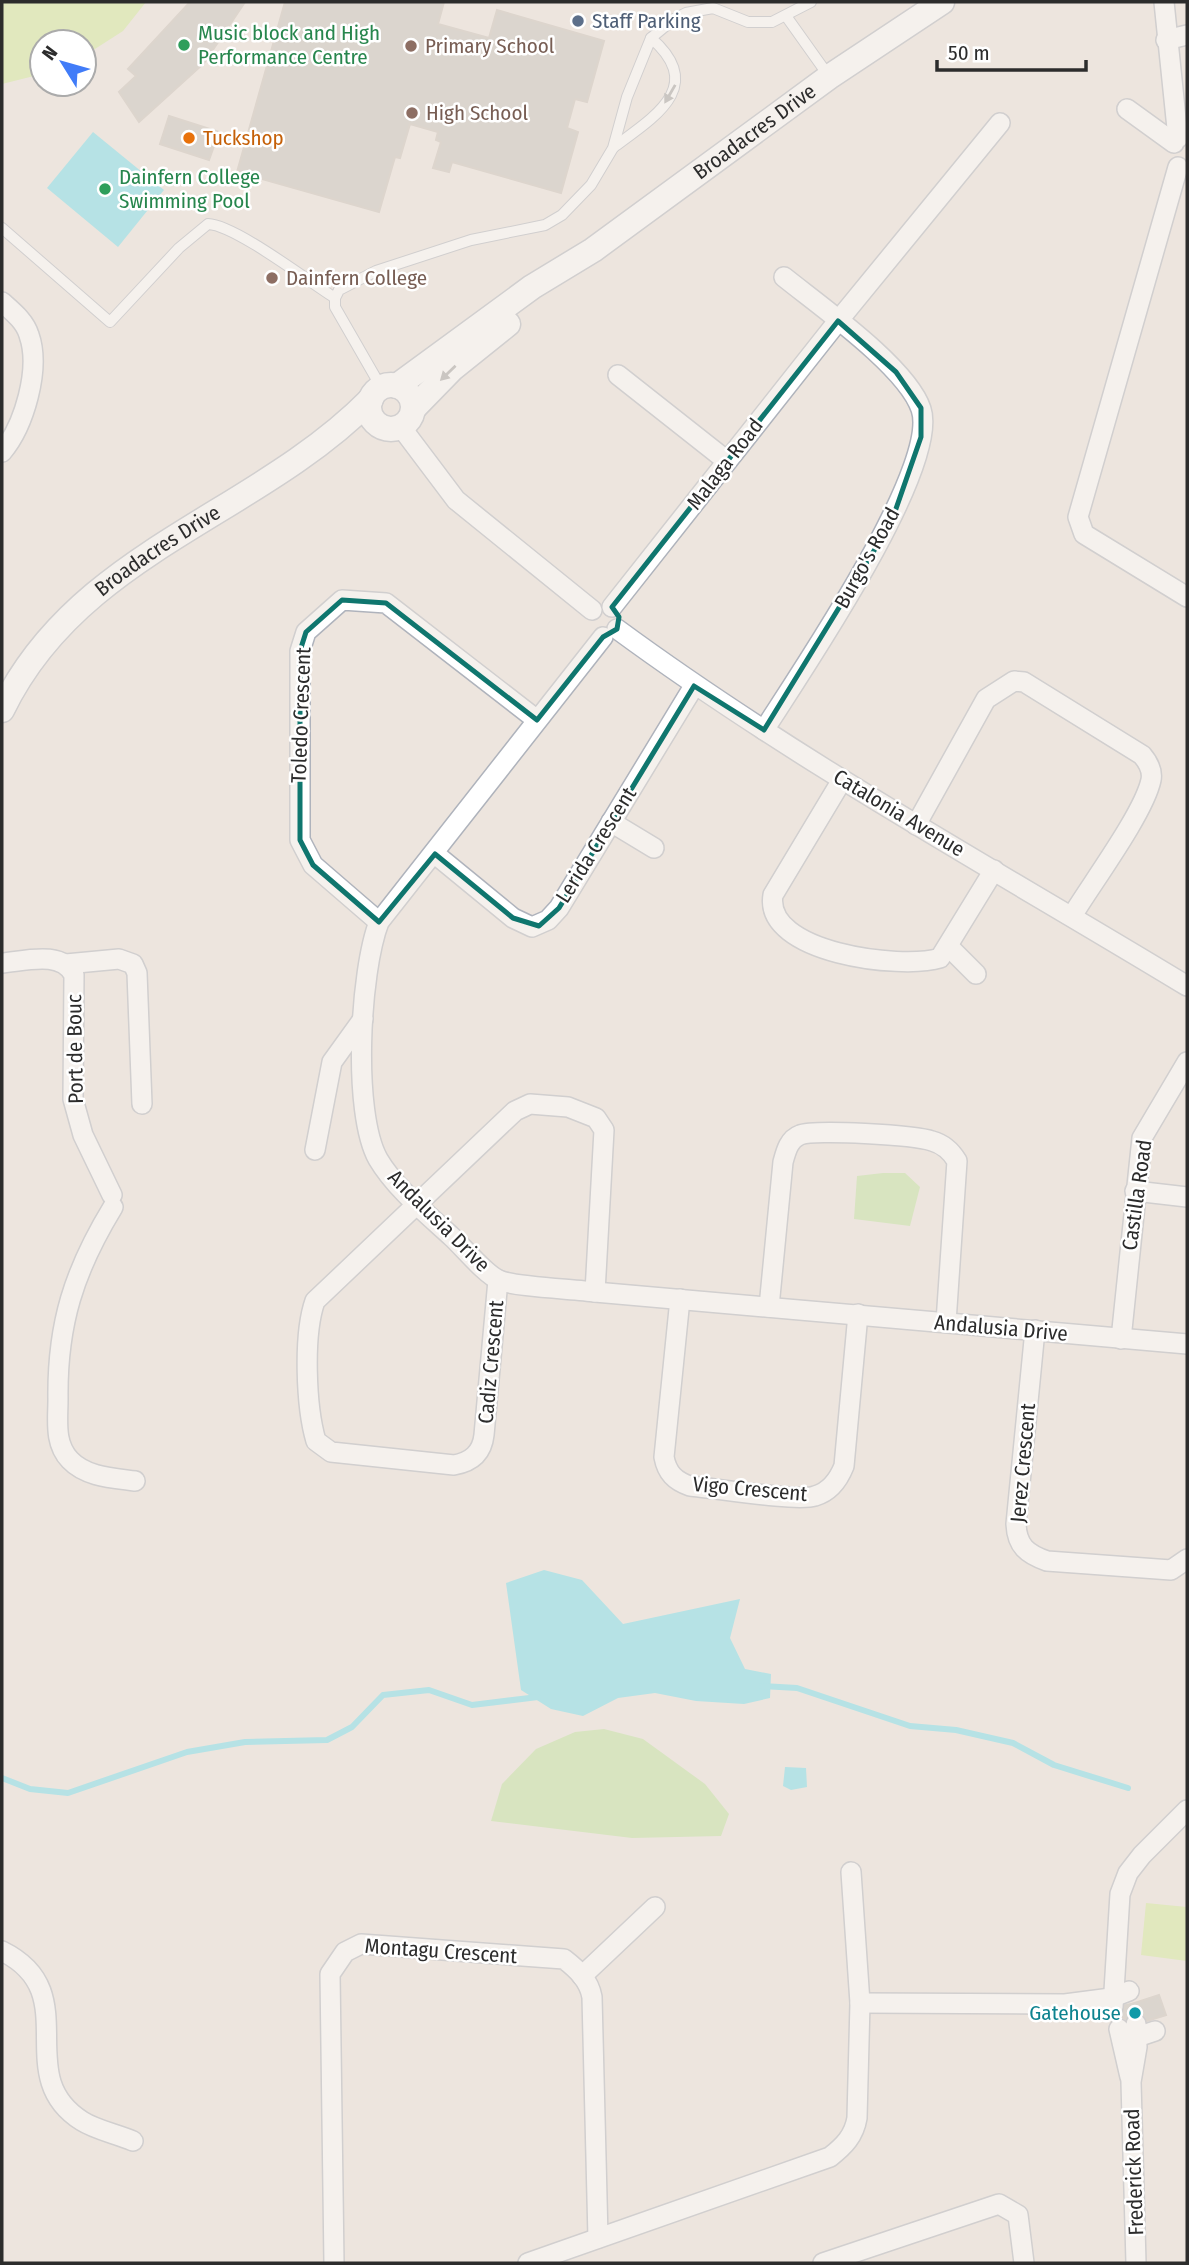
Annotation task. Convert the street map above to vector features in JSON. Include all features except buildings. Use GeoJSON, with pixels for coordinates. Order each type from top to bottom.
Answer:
{"type":"FeatureCollection","features":[{"type":"Feature","properties":{"kind":"street","name":"Broadacres Drive"},"geometry":{"type":"LineString","coordinates":[[2,709],[38,650],[97,589],[141,557],[236,499],[344,426],[383,390],[532,287],[593,250],[829,77],[922,18],[942,2]]}},
{"type":"Feature","properties":{"kind":"street","name":"Broadacres Drive"},"geometry":{"type":"LineString","coordinates":[[922,18],[962,2]]}},
{"type":"Feature","properties":{"kind":"street"},"geometry":{"type":"LineString","coordinates":[[1164,2],[1166,40],[1180,138],[1172,156],[1183,169],[1078,517],[1084,534],[1186,595]]}},
{"type":"Feature","properties":{"kind":"street"},"geometry":{"type":"LineString","coordinates":[[1166,40],[1187,35]]}},
{"type":"Feature","properties":{"kind":"street"},"geometry":{"type":"LineString","coordinates":[[1127,108],[1180,138]]}},
{"type":"Feature","properties":{"kind":"street","name":"Malaga Road"},"geometry":{"type":"LineString","coordinates":[[602,609],[727,461],[1000,123]]}},
{"type":"Feature","properties":{"kind":"street","name":"Broadacres Drive"},"geometry":{"type":"LineString","coordinates":[[398,421],[452,369],[562,281],[593,250]]}},
{"type":"Feature","properties":{"kind":"street"},"geometry":{"type":"LineString","coordinates":[[784,276],[838,321]]}},
{"type":"Feature","properties":{"kind":"street"},"geometry":{"type":"LineString","coordinates":[[2,302],[28,331],[31,363],[24,413],[19,428],[2,452]]}},
{"type":"Feature","properties":{"kind":"street","name":"Burgo's Road"},"geometry":{"type":"LineString","coordinates":[[764,730],[891,523],[921,437],[923,416],[910,387],[838,321]]}},
{"type":"Feature","properties":{"kind":"street"},"geometry":{"type":"LineString","coordinates":[[618,375],[727,461]]}},
{"type":"Feature","properties":{"kind":"street"},"geometry":{"type":"LineString","coordinates":[[398,421],[409,394],[383,390],[370,414],[398,421],[456,500],[602,609],[619,617],[610,633],[596,635],[588,623],[602,609]]}},
{"type":"Feature","properties":{"kind":"street"},"geometry":{"type":"LineString","coordinates":[[344,426],[398,421]]}},
{"type":"Feature","properties":{"kind":"street","name":"Toledo Crescent"},"geometry":{"type":"LineString","coordinates":[[379,922],[313,865],[300,840],[300,651],[306,632],[342,600],[386,603],[537,720]]}},
{"type":"Feature","properties":{"kind":"street","name":"Catalonia Avenue"},"geometry":{"type":"LineString","coordinates":[[610,633],[842,780],[1187,986]]}},
{"type":"Feature","properties":{"kind":"street","name":"Andalusia Drive"},"geometry":{"type":"LineString","coordinates":[[610,633],[537,720],[435,854],[379,922],[367,964],[363,1019],[368,1132],[378,1159],[416,1203],[498,1280],[594,1292],[1187,1344]]}},
{"type":"Feature","properties":{"kind":"street"},"geometry":{"type":"LineString","coordinates":[[916,825],[986,699],[1014,681],[1024,682],[1142,755],[1149,763],[1152,778],[1140,805],[1072,916]]}},
{"type":"Feature","properties":{"kind":"street","name":"Lerida Crescent"},"geometry":{"type":"LineString","coordinates":[[435,854],[513,919],[532,927],[539,926],[559,908],[694,686]]}},
{"type":"Feature","properties":{"kind":"street"},"geometry":{"type":"LineString","coordinates":[[842,780],[773,895],[773,913],[778,921],[826,952],[841,956],[930,961],[940,958],[994,870]]}},
{"type":"Feature","properties":{"kind":"street"},"geometry":{"type":"LineString","coordinates":[[611,822],[654,848]]}},
{"type":"Feature","properties":{"kind":"street"},"geometry":{"type":"LineString","coordinates":[[949,947],[976,974]]}},
{"type":"Feature","properties":{"kind":"street","name":"Port de Bouc"},"geometry":{"type":"LineString","coordinates":[[2,963],[52,959],[66,964],[74,975],[73,1098],[80,1127],[113,1201],[80,1269],[60,1338],[57,1430],[62,1448],[76,1466],[104,1477],[135,1481]]}},
{"type":"Feature","properties":{"kind":"street"},"geometry":{"type":"LineString","coordinates":[[66,964],[119,959],[133,964],[137,973],[142,1104]]}},
{"type":"Feature","properties":{"kind":"street"},"geometry":{"type":"LineString","coordinates":[[315,1150],[332,1062],[363,1019]]}},
{"type":"Feature","properties":{"kind":"street","name":"Castilla Road"},"geometry":{"type":"LineString","coordinates":[[1121,1339],[1142,1138],[1187,1062]]}},
{"type":"Feature","properties":{"kind":"street","name":"Cadiz Crescent"},"geometry":{"type":"LineString","coordinates":[[498,1280],[483,1445],[473,1457],[454,1465],[331,1452],[316,1441],[311,1416],[309,1338],[310,1316],[315,1301],[416,1203],[522,1107],[554,1105],[591,1115],[600,1124],[605,1139],[594,1292]]}},
{"type":"Feature","properties":{"kind":"street"},"geometry":{"type":"LineString","coordinates":[[769,1307],[783,1162],[789,1143],[798,1135],[824,1132],[931,1140],[952,1153],[957,1161],[946,1322]]}},
{"type":"Feature","properties":{"kind":"street"},"geometry":{"type":"LineString","coordinates":[[1135,1191],[1187,1197]]}},
{"type":"Feature","properties":{"kind":"street","name":"Vigo Crescent"},"geometry":{"type":"LineString","coordinates":[[680,1299],[664,1457],[666,1469],[677,1480],[690,1486],[800,1497],[825,1492],[836,1482],[844,1466],[858,1314]]}},
{"type":"Feature","properties":{"kind":"street","name":"Jerez Crescent"},"geometry":{"type":"LineString","coordinates":[[1035,1330],[1016,1524],[1022,1548],[1034,1557],[1047,1561],[1171,1570],[1187,1559]]}},
{"type":"Feature","properties":{"kind":"street"},"geometry":{"type":"LineString","coordinates":[[860,2003],[1065,2004],[1121,2000],[1115,1964],[1120,1894],[1128,1873],[1142,1855],[1187,1810]]}},
{"type":"Feature","properties":{"kind":"street"},"geometry":{"type":"LineString","coordinates":[[528,2263],[830,2157],[841,2148],[855,2129],[860,2003],[851,1872]]}},
{"type":"Feature","properties":{"kind":"street"},"geometry":{"type":"LineString","coordinates":[[598,2238],[592,1997],[590,1987],[582,1976],[655,1907]]}},
{"type":"Feature","properties":{"kind":"street","name":"Montagu Crescent"},"geometry":{"type":"LineString","coordinates":[[334,2263],[329,1988],[330,1974],[345,1952],[361,1944],[564,1959],[582,1976]]}},
{"type":"Feature","properties":{"kind":"street"},"geometry":{"type":"LineString","coordinates":[[2,1951],[20,1960],[36,1977],[46,2014],[48,2080],[59,2099],[82,2121],[133,2141]]}},
{"type":"Feature","properties":{"kind":"street","name":"Frederick Road"},"geometry":{"type":"LineString","coordinates":[[1133,2033],[1131,2082],[1136,2263]]}},
{"type":"Feature","properties":{"kind":"street"},"geometry":{"type":"LineString","coordinates":[[823,2263],[864,2257],[999,2204],[1018,2215],[1024,2263]]}},
{"type":"Feature","properties":{"kind":"lane"},"geometry":{"type":"LineString","coordinates":[[335,298],[339,290],[348,283],[376,271],[471,240],[545,225],[580,199],[613,148],[627,97],[651,38],[686,13],[713,8],[758,23],[786,16],[811,2]]}},
{"type":"Feature","properties":{"kind":"lane"},"geometry":{"type":"LineString","coordinates":[[786,16],[829,77]]}},
{"type":"Feature","properties":{"kind":"lane"},"geometry":{"type":"LineString","coordinates":[[613,148],[653,117],[675,89],[677,74],[673,62],[651,38]]}},
{"type":"Feature","properties":{"kind":"lane"},"geometry":{"type":"LineString","coordinates":[[2,228],[110,322],[179,248],[208,224],[218,226],[239,236],[335,298],[340,316],[383,390]]}},
{"type":"Feature","properties":{"kind":"highlighted area"},"geometry":{"type":"Polygon","coordinates":[[[838,321],[896,372],[921,408],[921,437],[891,523],[764,730],[694,686],[559,908],[539,926],[513,918],[435,854],[379,922],[313,865],[300,840],[298,803],[300,651],[306,632],[342,600],[386,603],[537,720],[603,637],[617,629],[619,617],[612,607],[838,321]]]}},
{"type":"Feature","properties":{"kind":"green space"},"geometry":{"type":"Polygon","coordinates":[[[2,2],[146,2],[123,31],[98,47],[98,28],[28,28],[28,78],[2,84],[2,2]]]}},
{"type":"Feature","properties":{"kind":"green space"},"geometry":{"type":"Polygon","coordinates":[[[905,1173],[920,1187],[910,1226],[854,1219],[857,1176],[905,1173]]]}},
{"type":"Feature","properties":{"kind":"green space"},"geometry":{"type":"Polygon","coordinates":[[[604,1729],[643,1739],[705,1784],[729,1814],[721,1836],[632,1838],[491,1821],[502,1784],[536,1749],[575,1732],[604,1729]]]}},
{"type":"Feature","properties":{"kind":"green space"},"geometry":{"type":"Polygon","coordinates":[[[1146,1903],[1187,1907],[1187,1961],[1141,1955],[1146,1903]]]}},
{"type":"Feature","properties":{"kind":"water","name":"Dainfern College Swimming Pool"},"geometry":{"type":"Polygon","coordinates":[[[93,132],[164,190],[118,247],[47,188],[93,132]]]}},
{"type":"Feature","properties":{"kind":"water"},"geometry":{"type":"Polygon","coordinates":[[[544,1570],[582,1580],[623,1624],[740,1599],[730,1638],[745,1669],[771,1674],[770,1698],[744,1704],[696,1701],[655,1693],[618,1698],[583,1716],[551,1709],[521,1690],[506,1583],[544,1570]]]}},
{"type":"Feature","properties":{"kind":"water"},"geometry":{"type":"Polygon","coordinates":[[[785,1767],[806,1768],[807,1787],[791,1790],[783,1786],[785,1767]]]}},
{"type":"Feature","properties":{"kind":"waterway"},"geometry":{"type":"LineString","coordinates":[[762,1686],[797,1688],[910,1726],[956,1730],[1013,1743],[1054,1765],[1128,1788]]}},
{"type":"Feature","properties":{"kind":"waterway"},"geometry":{"type":"LineString","coordinates":[[2,1778],[30,1789],[68,1793],[187,1752],[245,1742],[327,1740],[352,1727],[383,1695],[429,1690],[472,1705],[538,1697]]}},
{"type":"Feature","properties":{"kind":"tunnel"},"geometry":{"type":"LineString","coordinates":[[1132,2003],[1136,2024]]}},
{"type":"Feature","properties":{"kind":"place","name":"Staff Parking"},"geometry":{"type":"Point","coordinates":[578,21]}},
{"type":"Feature","properties":{"kind":"place","name":"Music block and High Performance Centre"},"geometry":{"type":"Point","coordinates":[184,45]}},
{"type":"Feature","properties":{"kind":"place","name":"Primary School"},"geometry":{"type":"Point","coordinates":[411,46]}},
{"type":"Feature","properties":{"kind":"place","name":"High School"},"geometry":{"type":"Point","coordinates":[412,113]}},
{"type":"Feature","properties":{"kind":"place","name":"Tuckshop"},"geometry":{"type":"Point","coordinates":[189,138]}},
{"type":"Feature","properties":{"kind":"place","name":"Dainfern College Swimming Pool"},"geometry":{"type":"Point","coordinates":[105,189]}},
{"type":"Feature","properties":{"kind":"place","name":"Dainfern College"},"geometry":{"type":"Point","coordinates":[272,278]}},
{"type":"Feature","properties":{"kind":"place","name":"Gatehouse"},"geometry":{"type":"Point","coordinates":[1135,2013]}}]}
